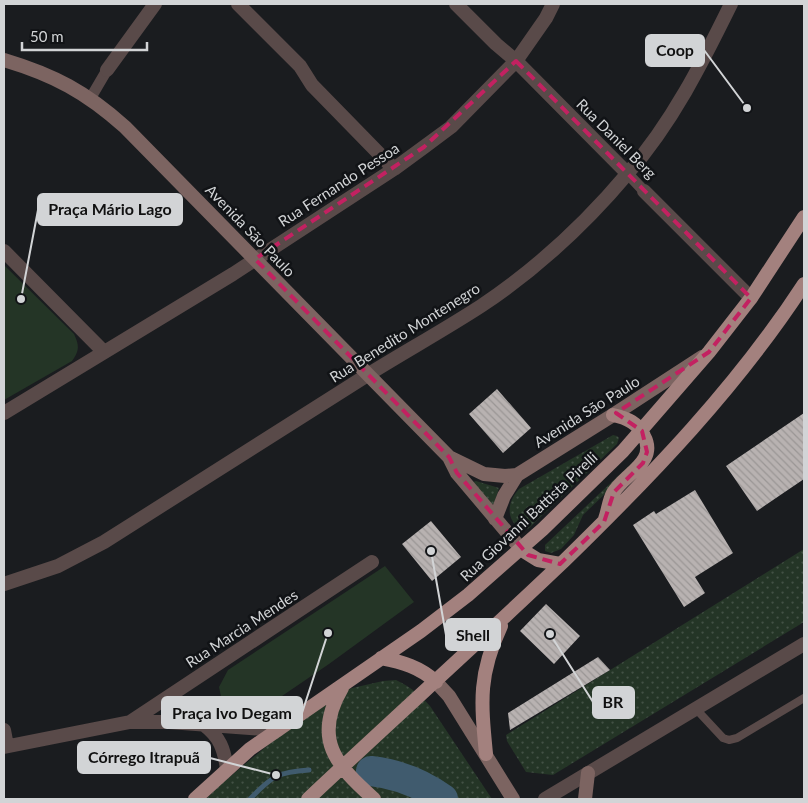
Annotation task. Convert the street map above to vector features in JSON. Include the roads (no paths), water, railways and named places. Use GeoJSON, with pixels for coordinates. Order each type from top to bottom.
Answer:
{"type":"FeatureCollection","features":[{"type":"Feature","properties":{"kind":"highway","name":"Rua Giovanni Battista Pirelli"},"geometry":{"type":"LineString","coordinates":[[195,799],[227,769],[278,730],[468,596],[522,550],[642,431],[751,298],[804,217]]}},
{"type":"Feature","properties":{"kind":"highway"},"geometry":{"type":"LineString","coordinates":[[308,799],[504,619],[604,522],[667,457],[745,367],[804,284]]}},
{"type":"Feature","properties":{"kind":"highway"},"geometry":{"type":"LineString","coordinates":[[604,522],[614,492],[643,463],[648,444],[642,431],[634,423],[626,418],[613,415]]}},
{"type":"Feature","properties":{"kind":"highway"},"geometry":{"type":"LineString","coordinates":[[522,550],[538,560],[560,564]]}},
{"type":"Feature","properties":{"kind":"highway"},"geometry":{"type":"LineString","coordinates":[[486,754],[482,715],[484,678],[492,646],[504,619]]}},
{"type":"Feature","properties":{"kind":"highway"},"geometry":{"type":"LineString","coordinates":[[381,658],[418,668],[427,673],[436,682]]}},
{"type":"Feature","properties":{"kind":"highway"},"geometry":{"type":"LineString","coordinates":[[344,683],[333,703],[329,720],[330,745],[342,767],[374,799]]}},
{"type":"Feature","properties":{"kind":"main road","name":"Avenida São Paulo"},"geometry":{"type":"LineString","coordinates":[[4,60],[52,76],[107,111],[125,127],[450,457],[484,474],[516,475],[613,415],[708,352]]}},
{"type":"Feature","properties":{"kind":"main road","name":"Avenida São Paulo"},"geometry":{"type":"LineString","coordinates":[[450,457],[457,473],[522,550]]}},
{"type":"Feature","properties":{"kind":"main road"},"geometry":{"type":"LineString","coordinates":[[495,519],[504,496],[516,475]]}},
{"type":"Feature","properties":{"kind":"main road"},"geometry":{"type":"LineString","coordinates":[[436,682],[448,696],[513,799]]}},
{"type":"Feature","properties":{"kind":"main road"},"geometry":{"type":"LineString","coordinates":[[585,799],[588,773]]}},
{"type":"Feature","properties":{"kind":"street"},"geometry":{"type":"LineString","coordinates":[[90,99],[107,70],[155,4]]}},
{"type":"Feature","properties":{"kind":"street"},"geometry":{"type":"LineString","coordinates":[[238,4],[300,66],[312,85],[394,169]]}},
{"type":"Feature","properties":{"kind":"street","name":"Rua Daniel Berg"},"geometry":{"type":"LineString","coordinates":[[456,4],[496,44],[516,60],[751,298]]}},
{"type":"Feature","properties":{"kind":"street","name":"Rua Fernando Pessoa"},"geometry":{"type":"LineString","coordinates":[[4,413],[255,259],[394,169],[451,127],[516,60],[546,18],[553,4]]}},
{"type":"Feature","properties":{"kind":"street","name":"Rua Benedito Montenegro"},"geometry":{"type":"LineString","coordinates":[[4,584],[15,582],[58,566],[104,542],[481,306],[521,276],[581,223],[628,174],[669,119],[703,60],[731,4]]}},
{"type":"Feature","properties":{"kind":"street"},"geometry":{"type":"LineString","coordinates":[[4,251],[104,352]]}},
{"type":"Feature","properties":{"kind":"street","name":"Rua Marcia Mendes"},"geometry":{"type":"LineString","coordinates":[[130,722],[372,562]]}},
{"type":"Feature","properties":{"kind":"street"},"geometry":{"type":"LineString","coordinates":[[545,799],[804,644]]}},
{"type":"Feature","properties":{"kind":"street"},"geometry":{"type":"LineString","coordinates":[[4,730],[5,746],[130,722],[204,724],[278,730]]}},
{"type":"Feature","properties":{"kind":"street"},"geometry":{"type":"LineString","coordinates":[[204,724],[222,744],[227,769]]}},
{"type":"Feature","properties":{"kind":"lane"},"geometry":{"type":"LineString","coordinates":[[696,709],[723,738],[729,740],[737,738],[804,698]]}},
{"type":"Feature","properties":{"kind":"waterway"},"geometry":{"type":"LineString","coordinates":[[250,799],[264,785],[276,777],[290,772],[309,770]]}},
{"type":"Feature","properties":{"kind":"waterway"},"geometry":{"type":"LineString","coordinates":[[371,771],[390,774],[408,780],[426,788],[443,799]]}},
{"type":"Feature","properties":{"kind":"place","name":"Coop"},"geometry":{"type":"Point","coordinates":[747,108]}},
{"type":"Feature","properties":{"kind":"place","name":"Praça Mário Lago"},"geometry":{"type":"Point","coordinates":[21,299]}},
{"type":"Feature","properties":{"kind":"place","name":"Shell"},"geometry":{"type":"Point","coordinates":[431,551]}},
{"type":"Feature","properties":{"kind":"place","name":"Praça Ivo Degam"},"geometry":{"type":"Point","coordinates":[328,633]}},
{"type":"Feature","properties":{"kind":"place","name":"BR"},"geometry":{"type":"Point","coordinates":[550,634]}},
{"type":"Feature","properties":{"kind":"place","name":"Córrego Itrapuã"},"geometry":{"type":"Point","coordinates":[276,775]}}]}
